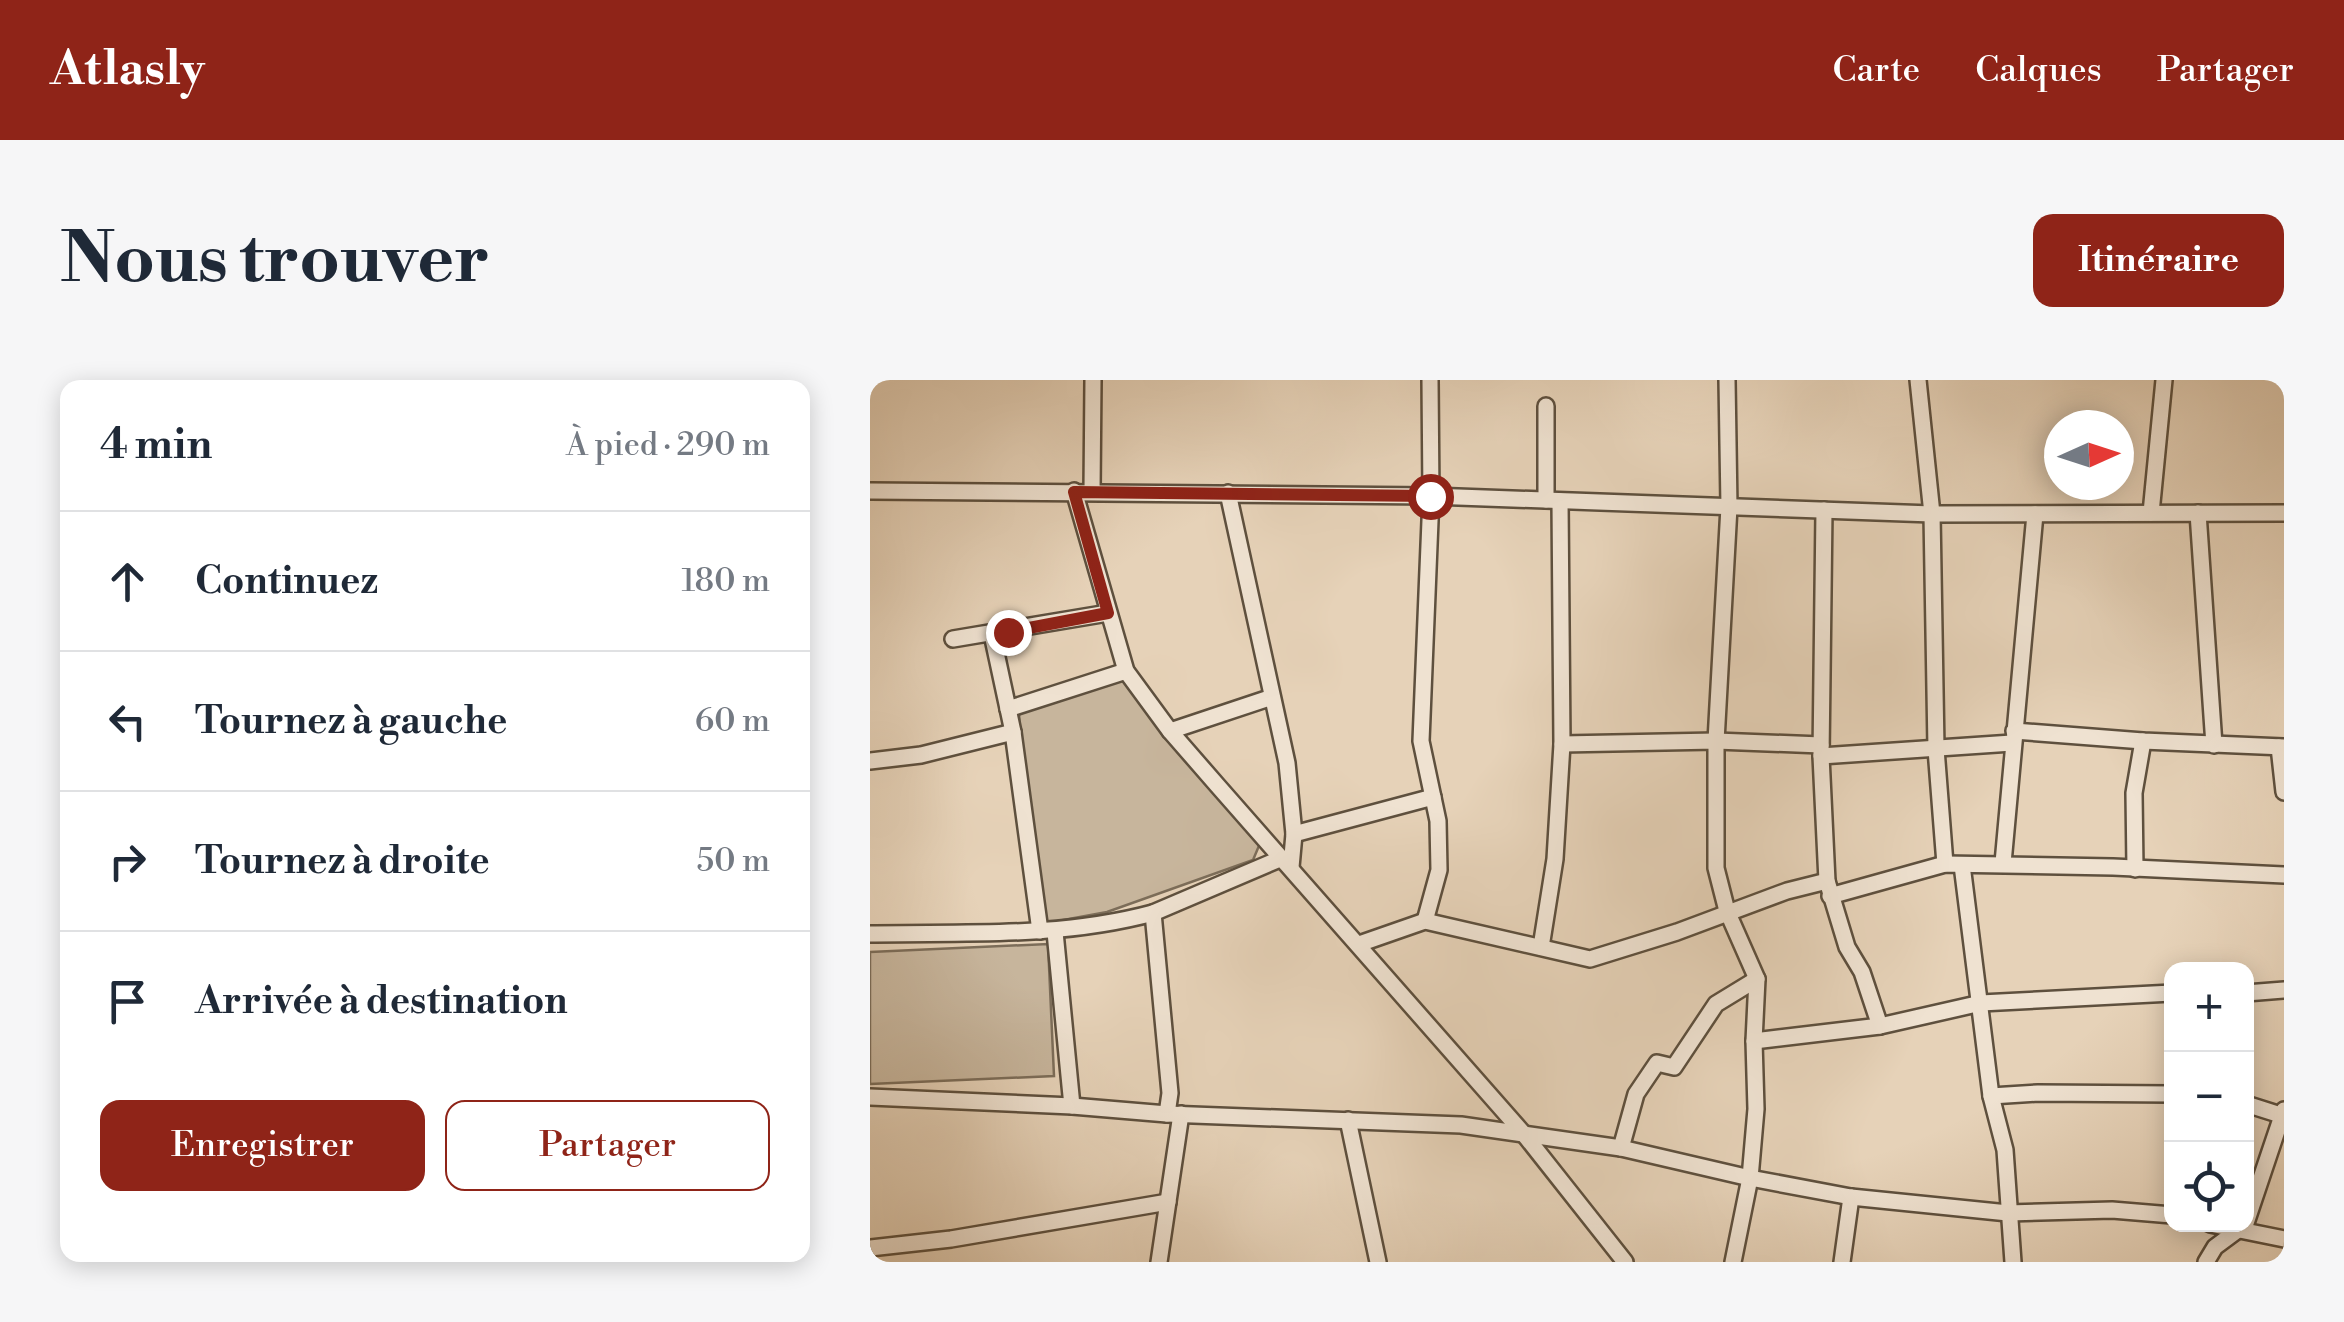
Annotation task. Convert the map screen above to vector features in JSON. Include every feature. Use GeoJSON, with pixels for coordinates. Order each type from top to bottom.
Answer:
{"type":"FeatureCollection","features":[{"type":"Feature","properties":{"kind":"street"},"geometry":{"type":"LineString","coordinates":[[1092,492],[1093,380]]}},
{"type":"Feature","properties":{"kind":"street"},"geometry":{"type":"LineString","coordinates":[[1425,921],[1439,870],[1438,821],[1421,740],[1430,380]]}},
{"type":"Feature","properties":{"kind":"street"},"geometry":{"type":"LineString","coordinates":[[1727,380],[1729,507],[1716,741],[1716,868],[1727,911],[1757,979],[1756,1109],[1750,1178],[1732,1262]]}},
{"type":"Feature","properties":{"kind":"street"},"geometry":{"type":"LineString","coordinates":[[1918,380],[1932,514],[1936,749],[1981,1004],[1991,1096],[2005,1150],[2012,1262]]}},
{"type":"Feature","properties":{"kind":"street"},"geometry":{"type":"LineString","coordinates":[[2151,513],[2164,380]]}},
{"type":"Feature","properties":{"kind":"street"},"geometry":{"type":"LineString","coordinates":[[1541,947],[1555,859],[1562,744],[1546,406]]}},
{"type":"Feature","properties":{"kind":"street"},"geometry":{"type":"LineString","coordinates":[[870,491],[1430,496],[1932,514],[2284,513]]}},
{"type":"Feature","properties":{"kind":"street"},"geometry":{"type":"LineString","coordinates":[[1074,492],[1126,671],[1170,731],[1523,1133],[1624,1262]]}},
{"type":"Feature","properties":{"kind":"street"},"geometry":{"type":"LineString","coordinates":[[1228,493],[1286,763],[1294,834],[1287,862]]}},
{"type":"Feature","properties":{"kind":"street"},"geometry":{"type":"LineString","coordinates":[[1824,510],[1821,750],[1828,888],[1880,1026]]}},
{"type":"Feature","properties":{"kind":"street"},"geometry":{"type":"LineString","coordinates":[[2198,513],[2214,745]]}},
{"type":"Feature","properties":{"kind":"street"},"geometry":{"type":"LineString","coordinates":[[2003,863],[2035,514]]}},
{"type":"Feature","properties":{"kind":"street"},"geometry":{"type":"LineString","coordinates":[[954,639],[1108,613]]}},
{"type":"Feature","properties":{"kind":"street"},"geometry":{"type":"LineString","coordinates":[[992,634],[1048,932],[1072,1106]]}},
{"type":"Feature","properties":{"kind":"street"},"geometry":{"type":"LineString","coordinates":[[1008,709],[1126,671]]}},
{"type":"Feature","properties":{"kind":"street"},"geometry":{"type":"LineString","coordinates":[[1170,731],[1272,697]]}},
{"type":"Feature","properties":{"kind":"street"},"geometry":{"type":"LineString","coordinates":[[870,761],[920,754],[1013,732]]}},
{"type":"Feature","properties":{"kind":"street"},"geometry":{"type":"LineString","coordinates":[[1562,744],[1716,741],[1821,750],[1936,749],[2013,737],[2282,747],[2284,792]]}},
{"type":"Feature","properties":{"kind":"street"},"geometry":{"type":"LineString","coordinates":[[2135,870],[2134,793],[2143,741]]}},
{"type":"Feature","properties":{"kind":"street"},"geometry":{"type":"LineString","coordinates":[[1294,834],[1434,797]]}},
{"type":"Feature","properties":{"kind":"street"},"geometry":{"type":"LineString","coordinates":[[870,934],[1048,932],[1108,925],[1287,862]]}},
{"type":"Feature","properties":{"kind":"street"},"geometry":{"type":"LineString","coordinates":[[1359,944],[1425,921],[1590,958],[1676,932],[1727,911],[1954,864],[2284,875]]}},
{"type":"Feature","properties":{"kind":"street"},"geometry":{"type":"LineString","coordinates":[[1153,912],[1174,1114],[1159,1262]]}},
{"type":"Feature","properties":{"kind":"street"},"geometry":{"type":"LineString","coordinates":[[1621,1148],[1636,1094],[1658,1062],[1674,1068],[1716,1004],[1757,979]]}},
{"type":"Feature","properties":{"kind":"street"},"geometry":{"type":"LineString","coordinates":[[2254,992],[2284,990]]}},
{"type":"Feature","properties":{"kind":"street"},"geometry":{"type":"LineString","coordinates":[[1754,1041],[1880,1026],[1981,1004],[2164,994]]}},
{"type":"Feature","properties":{"kind":"street"},"geometry":{"type":"LineString","coordinates":[[1991,1096],[2164,1094]]}},
{"type":"Feature","properties":{"kind":"street"},"geometry":{"type":"LineString","coordinates":[[870,1097],[1461,1125],[1621,1148],[1851,1197],[2008,1213],[2112,1210],[2164,1214]]}},
{"type":"Feature","properties":{"kind":"street"},"geometry":{"type":"LineString","coordinates":[[2254,1106],[2284,1114],[2254,1194]]}},
{"type":"Feature","properties":{"kind":"street"},"geometry":{"type":"LineString","coordinates":[[1348,1120],[1378,1262]]}},
{"type":"Feature","properties":{"kind":"street"},"geometry":{"type":"LineString","coordinates":[[1842,1262],[1851,1197]]}},
{"type":"Feature","properties":{"kind":"street"},"geometry":{"type":"LineString","coordinates":[[870,1248],[951,1239],[1168,1202]]}},
{"type":"Feature","properties":{"kind":"street"},"geometry":{"type":"LineString","coordinates":[[2254,1230],[2284,1239]]}},
{"type":"Feature","properties":{"kind":"street"},"geometry":{"type":"LineString","coordinates":[[2206,1262],[2215,1247],[2234,1232]]}},
{"type":"Feature","properties":{"kind":"shaded area"},"geometry":{"type":"Polygon","coordinates":[[[1126,678],[1261,841],[1253,860],[1107,912],[1042,922],[1021,760],[1019,711],[1126,678]]]}},
{"type":"Feature","properties":{"kind":"shaded area"},"geometry":{"type":"Polygon","coordinates":[[[1048,944],[1054,1076],[870,1084],[870,952],[1048,944]]]}},
{"type":"Feature","properties":{"kind":"route"},"geometry":{"type":"LineString","coordinates":[[1008,632],[1108,613],[1074,492],[1430,496]]}}]}
